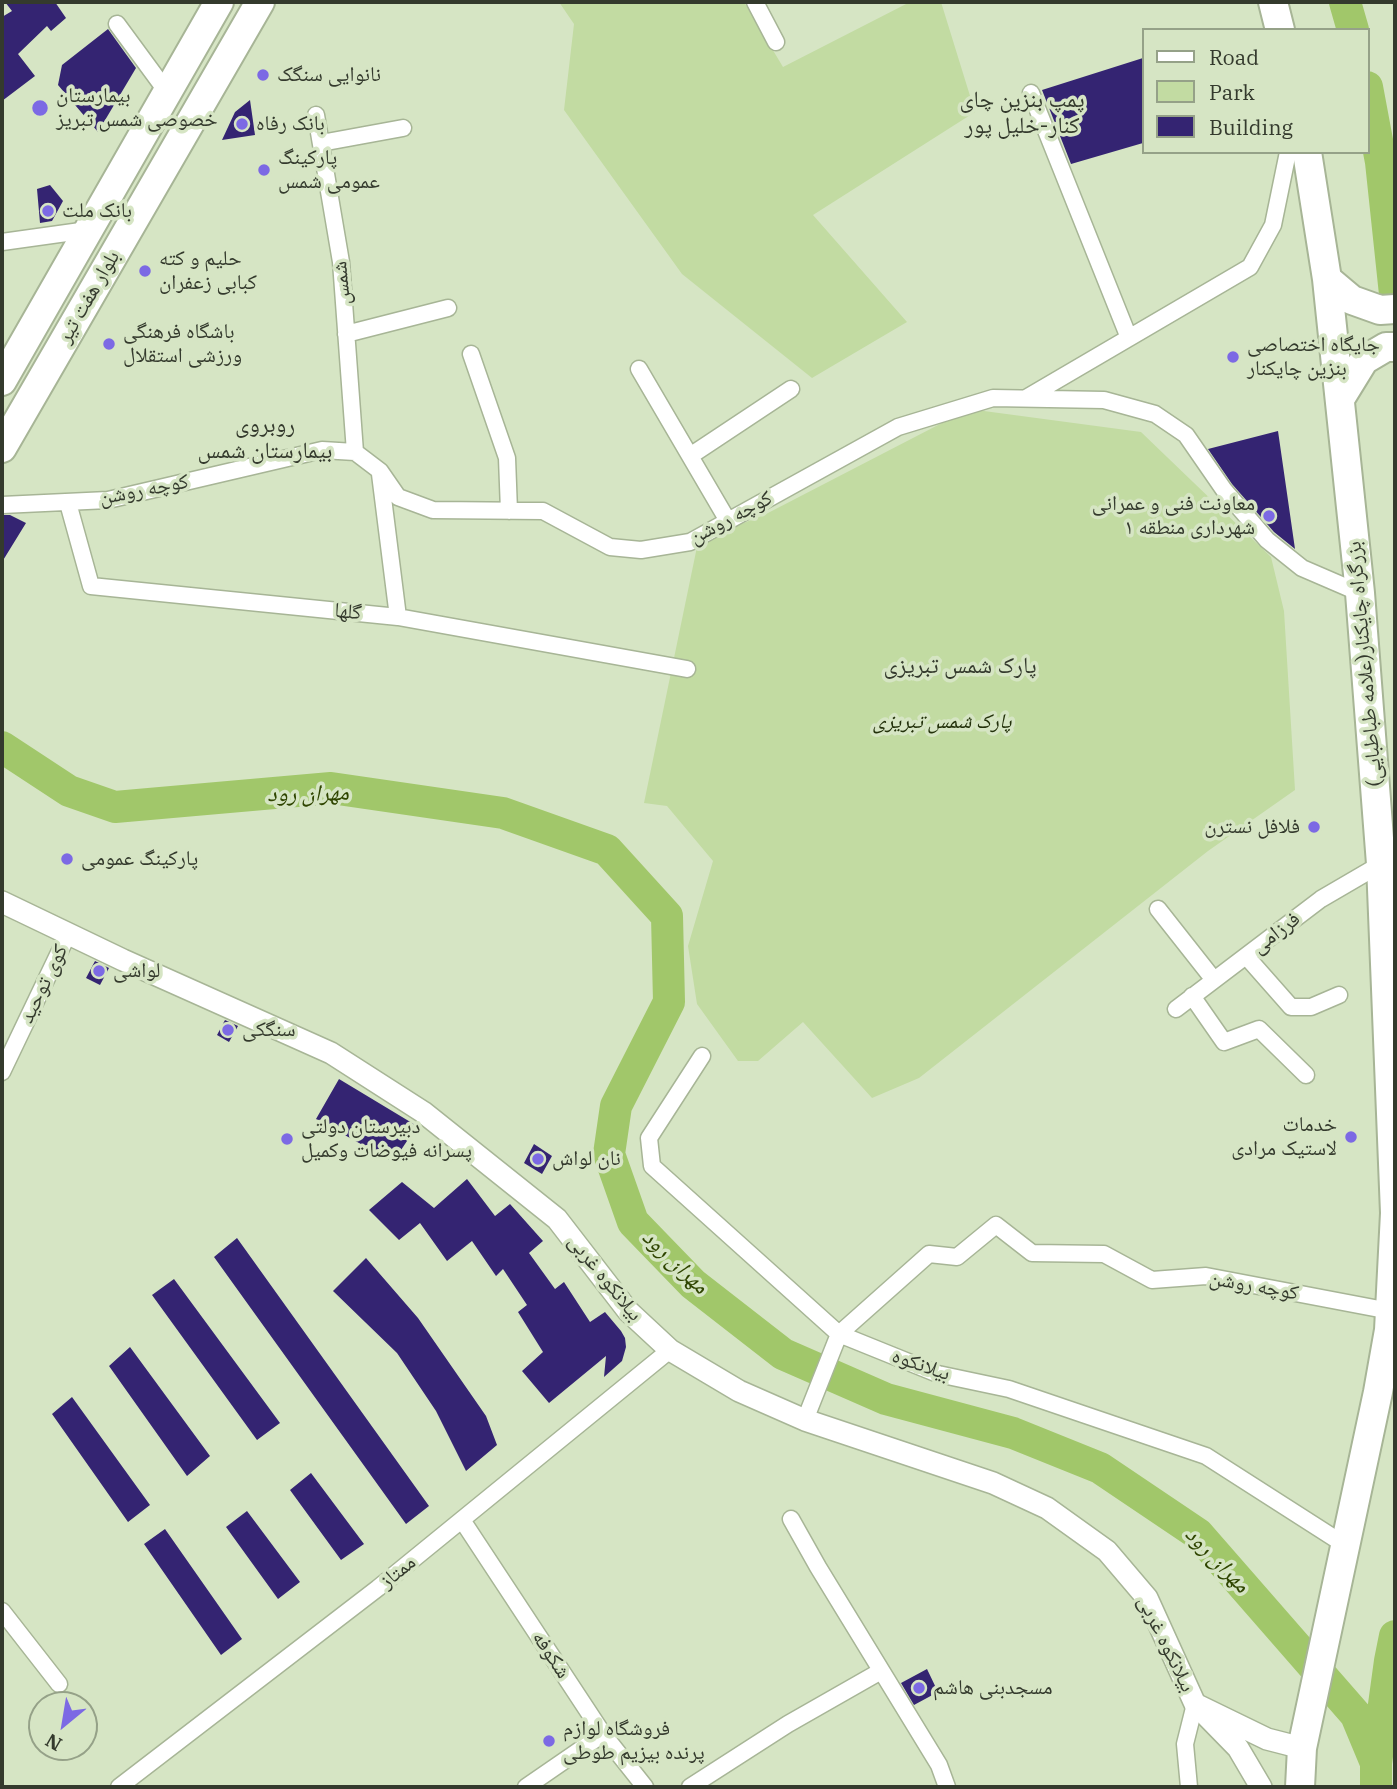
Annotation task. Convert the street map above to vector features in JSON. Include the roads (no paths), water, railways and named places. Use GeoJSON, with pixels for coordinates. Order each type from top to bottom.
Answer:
{"type":"FeatureCollection","features":[{"type":"Feature","properties":{"kind":"highway","name":"بلوار هفت تیر"},"geometry":{"type":"LineString","coordinates":[[2,381],[219,2]]}},
{"type":"Feature","properties":{"kind":"highway","name":"بلوار هفت تیر"},"geometry":{"type":"LineString","coordinates":[[2,447],[260,2]]}},
{"type":"Feature","properties":{"kind":"highway"},"geometry":{"type":"LineString","coordinates":[[1273,2],[1280,28]]}},
{"type":"Feature","properties":{"kind":"highway","name":"بزرگراه چایکنار(علامه طباطبایی)"},"geometry":{"type":"LineString","coordinates":[[1300,1787],[1302,1748],[1378,1392],[1390,1311],[1395,1213],[1381,864],[1360,593],[1327,279],[1307,154]]}},
{"type":"Feature","properties":{"kind":"highway"},"geometry":{"type":"LineString","coordinates":[[1327,279],[1352,300],[1381,310],[1395,309]]}},
{"type":"Feature","properties":{"kind":"highway"},"geometry":{"type":"LineString","coordinates":[[1340,399],[1364,360],[1385,347],[1395,347]]}},
{"type":"Feature","properties":{"kind":"street"},"geometry":{"type":"LineString","coordinates":[[755,2],[776,43]]}},
{"type":"Feature","properties":{"kind":"street"},"geometry":{"type":"LineString","coordinates":[[117,24],[167,92]]}},
{"type":"Feature","properties":{"kind":"street"},"geometry":{"type":"LineString","coordinates":[[1031,93],[1129,338]]}},
{"type":"Feature","properties":{"kind":"street","name":"شمس"},"geometry":{"type":"LineString","coordinates":[[316,115],[341,262],[355,452]]}},
{"type":"Feature","properties":{"kind":"street"},"geometry":{"type":"LineString","coordinates":[[321,143],[402,128]]}},
{"type":"Feature","properties":{"kind":"street"},"geometry":{"type":"LineString","coordinates":[[1026,398],[1250,268],[1273,225],[1288,154]]}},
{"type":"Feature","properties":{"kind":"street"},"geometry":{"type":"LineString","coordinates":[[2,242],[88,230]]}},
{"type":"Feature","properties":{"kind":"street"},"geometry":{"type":"LineString","coordinates":[[346,334],[448,308]]}},
{"type":"Feature","properties":{"kind":"street"},"geometry":{"type":"LineString","coordinates":[[471,354],[508,458],[509,510]]}},
{"type":"Feature","properties":{"kind":"street"},"geometry":{"type":"LineString","coordinates":[[639,369],[728,521]]}},
{"type":"Feature","properties":{"kind":"street"},"geometry":{"type":"LineString","coordinates":[[690,456],[792,389]]}},
{"type":"Feature","properties":{"kind":"street","name":"کوچه روشن"},"geometry":{"type":"LineString","coordinates":[[2,505],[108,500],[322,450],[355,452],[380,471],[398,497],[433,510],[543,511],[610,547],[641,550],[690,542],[898,427],[993,398],[1104,400],[1155,414],[1186,435],[1224,490],[1267,540],[1302,568],[1360,593]]}},
{"type":"Feature","properties":{"kind":"street"},"geometry":{"type":"LineString","coordinates":[[380,471],[398,617]]}},
{"type":"Feature","properties":{"kind":"street","name":"گلها"},"geometry":{"type":"LineString","coordinates":[[68,503],[91,586],[398,617],[687,669]]}},
{"type":"Feature","properties":{"kind":"street","name":"فرزامی"},"geometry":{"type":"LineString","coordinates":[[1175,1009],[1321,899],[1381,864]]}},
{"type":"Feature","properties":{"kind":"street","name":"بیلانکوه غربی"},"geometry":{"type":"LineString","coordinates":[[2,902],[331,1053],[423,1112],[557,1219],[628,1311],[670,1350],[739,1391],[804,1420],[993,1483],[1047,1508],[1107,1551],[1147,1598],[1195,1704],[1185,1744],[1189,1787]]}},
{"type":"Feature","properties":{"kind":"street"},"geometry":{"type":"LineString","coordinates":[[1158,909],[1214,980]]}},
{"type":"Feature","properties":{"kind":"street","name":"کوی توحید"},"geometry":{"type":"LineString","coordinates":[[2,1072],[68,934]]}},
{"type":"Feature","properties":{"kind":"street"},"geometry":{"type":"LineString","coordinates":[[1246,956],[1291,1007],[1311,1007],[1339,995]]}},
{"type":"Feature","properties":{"kind":"street"},"geometry":{"type":"LineString","coordinates":[[1192,996],[1224,1042],[1259,1029],[1306,1075]]}},
{"type":"Feature","properties":{"kind":"street","name":"بیلانکوه"},"geometry":{"type":"LineString","coordinates":[[702,1056],[649,1138],[652,1166],[839,1334],[939,1374],[1009,1389],[1206,1456],[1345,1545]]}},
{"type":"Feature","properties":{"kind":"street","name":"کوچه روشن"},"geometry":{"type":"LineString","coordinates":[[839,1334],[929,1254],[957,1257],[996,1225],[1032,1253],[1104,1254],[1152,1280],[1206,1276],[1390,1311]]}},
{"type":"Feature","properties":{"kind":"street"},"geometry":{"type":"LineString","coordinates":[[804,1420],[839,1334]]}},
{"type":"Feature","properties":{"kind":"street","name":"ممتاز"},"geometry":{"type":"LineString","coordinates":[[120,1787],[378,1588],[670,1350]]}},
{"type":"Feature","properties":{"kind":"street"},"geometry":{"type":"LineString","coordinates":[[791,1518],[939,1765],[947,1787]]}},
{"type":"Feature","properties":{"kind":"street","name":"شکوفه"},"geometry":{"type":"LineString","coordinates":[[462,1520],[603,1734],[645,1787]]}},
{"type":"Feature","properties":{"kind":"street"},"geometry":{"type":"LineString","coordinates":[[2,1611],[59,1684]]}},
{"type":"Feature","properties":{"kind":"street"},"geometry":{"type":"LineString","coordinates":[[690,1787],[788,1724],[881,1671]]}},
{"type":"Feature","properties":{"kind":"street"},"geometry":{"type":"LineString","coordinates":[[1195,1704],[1268,1739],[1302,1748]]}},
{"type":"Feature","properties":{"kind":"street"},"geometry":{"type":"LineString","coordinates":[[1195,1704],[1238,1748],[1261,1787]]}},
{"type":"Feature","properties":{"kind":"street"},"geometry":{"type":"LineString","coordinates":[[526,1787],[603,1734]]}},
{"type":"Feature","properties":{"kind":"waterway"},"geometry":{"type":"LineString","coordinates":[[1345,2],[1352,28]]}},
{"type":"Feature","properties":{"kind":"waterway"},"geometry":{"type":"LineString","coordinates":[[1369,98],[1381,162],[1395,294]]}},
{"type":"Feature","properties":{"kind":"waterway","name":"مهران رود"},"geometry":{"type":"LineString","coordinates":[[2,747],[69,791],[115,807],[331,788],[503,813],[607,850],[667,916],[669,1002],[616,1106],[609,1154],[633,1222],[693,1284],[783,1354],[886,1399],[1013,1433],[1100,1468],[1198,1534],[1356,1715],[1376,1763]]}},
{"type":"Feature","properties":{"kind":"waterway"},"geometry":{"type":"LineString","coordinates":[[1376,1787],[1376,1763],[1395,1636]]}},
{"type":"Feature","properties":{"kind":"place","name":"نانوایی سنگک"},"geometry":{"type":"Point","coordinates":[263,75]}},
{"type":"Feature","properties":{"kind":"place","name":"بیمارستان خصوصی شمس تبریز"},"geometry":{"type":"Point","coordinates":[40,108]}},
{"type":"Feature","properties":{"kind":"place","name":"بانک رفاه"},"geometry":{"type":"Point","coordinates":[242,124]}},
{"type":"Feature","properties":{"kind":"place","name":"پارکینگ عمومی شمس"},"geometry":{"type":"Point","coordinates":[264,170]}},
{"type":"Feature","properties":{"kind":"place","name":"بانک ملت"},"geometry":{"type":"Point","coordinates":[48,211]}},
{"type":"Feature","properties":{"kind":"place","name":"حلیم و کته کبابی زعفران"},"geometry":{"type":"Point","coordinates":[145,271]}},
{"type":"Feature","properties":{"kind":"place","name":"باشگاه فرهنگی ورزشی استقلال"},"geometry":{"type":"Point","coordinates":[109,344]}},
{"type":"Feature","properties":{"kind":"place","name":"جایگاه اختصاصی بنزین چایکنار"},"geometry":{"type":"Point","coordinates":[1233,357]}},
{"type":"Feature","properties":{"kind":"place","name":"معاونت فنی و عمرانی شهرداری منطقه ۱"},"geometry":{"type":"Point","coordinates":[1269,516]}},
{"type":"Feature","properties":{"kind":"place","name":"فلافل نسترن"},"geometry":{"type":"Point","coordinates":[1314,827]}},
{"type":"Feature","properties":{"kind":"place","name":"پارکینگ عمومی"},"geometry":{"type":"Point","coordinates":[67,859]}},
{"type":"Feature","properties":{"kind":"place","name":"لواشی"},"geometry":{"type":"Point","coordinates":[99,971]}},
{"type":"Feature","properties":{"kind":"place","name":"سنگکی"},"geometry":{"type":"Point","coordinates":[228,1030]}},
{"type":"Feature","properties":{"kind":"place","name":"خدمات لاستیک مرادی"},"geometry":{"type":"Point","coordinates":[1351,1137]}},
{"type":"Feature","properties":{"kind":"place","name":"دبیرستان دولتی پسرانه فیوضات وکمیل"},"geometry":{"type":"Point","coordinates":[287,1139]}},
{"type":"Feature","properties":{"kind":"place","name":"نان لواش"},"geometry":{"type":"Point","coordinates":[538,1159]}},
{"type":"Feature","properties":{"kind":"place","name":"مسجدبنی هاشم"},"geometry":{"type":"Point","coordinates":[919,1688]}},
{"type":"Feature","properties":{"kind":"place","name":"فروشگاه لوازم پرنده بیزیم طوطی"},"geometry":{"type":"Point","coordinates":[549,1741]}},
{"type":"Feature","properties":{"kind":"district","name":"پمپ بنزین چای کنار-خلیل پور"},"geometry":{"type":"Point","coordinates":[1022,113]}},
{"type":"Feature","properties":{"kind":"district","name":"روبروی بیمارستان شمس"},"geometry":{"type":"Point","coordinates":[265,438]}},
{"type":"Feature","properties":{"kind":"district","name":"پارک شمس تبریزی"},"geometry":{"type":"Point","coordinates":[960,666]}}]}
